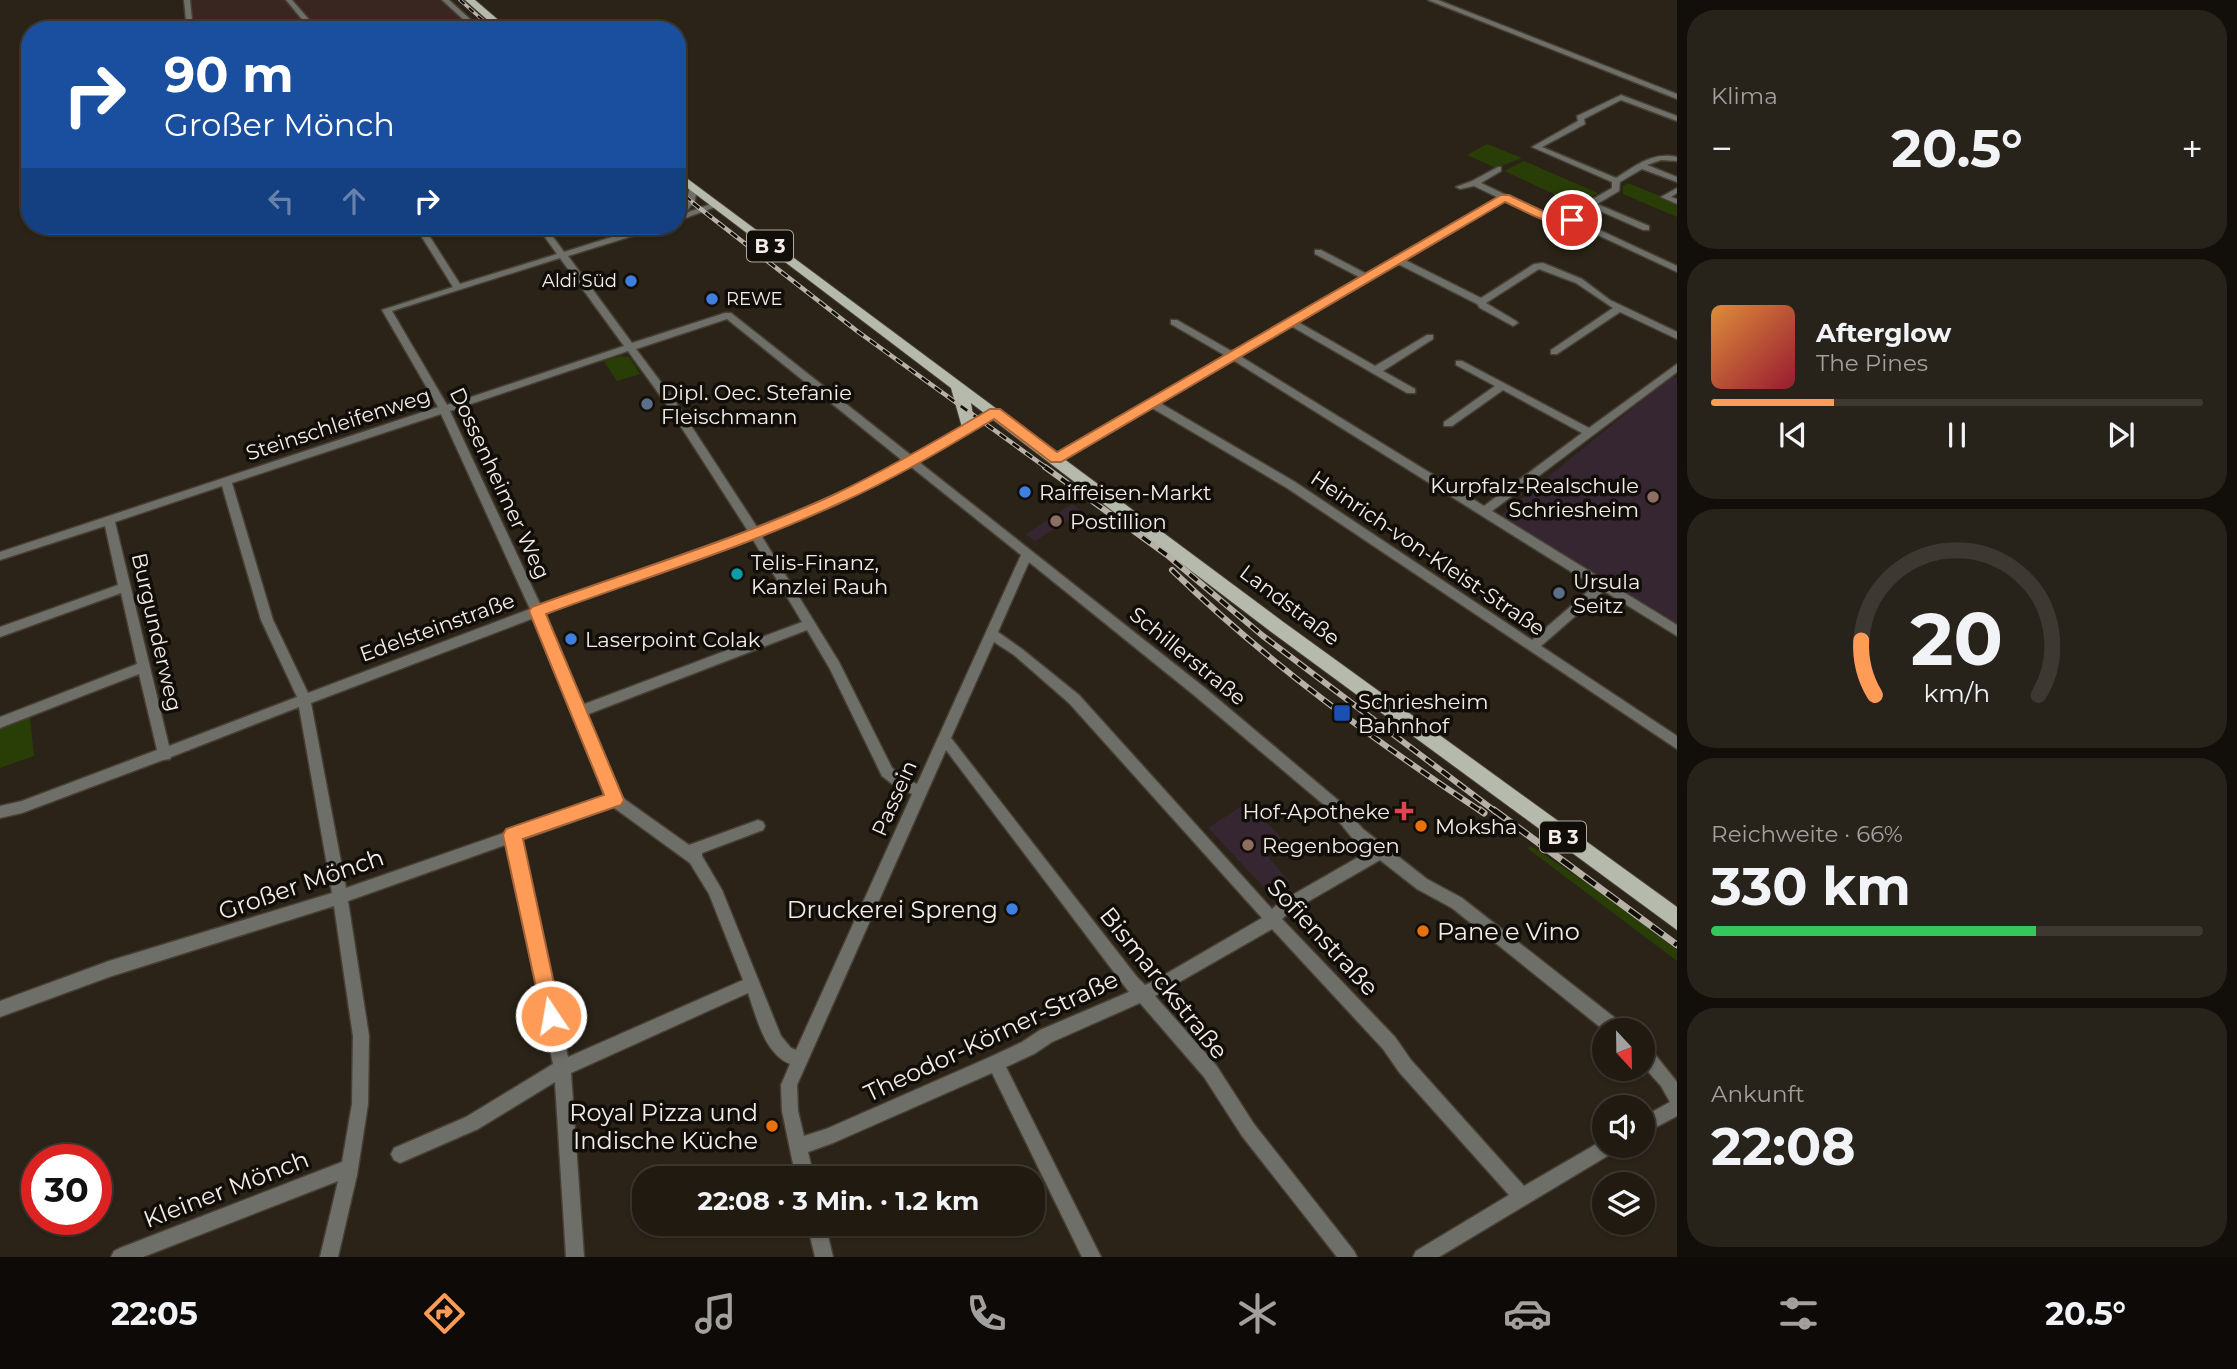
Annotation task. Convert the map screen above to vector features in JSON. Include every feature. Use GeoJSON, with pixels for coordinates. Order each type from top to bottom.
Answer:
{"type":"FeatureCollection","features":[{"type":"Feature","properties":{"kind":"main road"},"geometry":{"type":"LineString","coordinates":[[470,0],[494,21]]}},
{"type":"Feature","properties":{"kind":"main road","name":"B 3"},"geometry":{"type":"LineString","coordinates":[[686,181],[717,205]]}},
{"type":"Feature","properties":{"kind":"main road","name":"Landstraße"},"geometry":{"type":"LineString","coordinates":[[717,205],[1276,625],[1677,920]]}},
{"type":"Feature","properties":{"kind":"main road"},"geometry":{"type":"LineString","coordinates":[[957,384],[965,407],[968,428]]}},
{"type":"Feature","properties":{"kind":"street"},"geometry":{"type":"LineString","coordinates":[[187,0],[189,21]]}},
{"type":"Feature","properties":{"kind":"street"},"geometry":{"type":"LineString","coordinates":[[289,0],[307,21]]}},
{"type":"Feature","properties":{"kind":"street"},"geometry":{"type":"LineString","coordinates":[[445,0],[469,21]]}},
{"type":"Feature","properties":{"kind":"street"},"geometry":{"type":"LineString","coordinates":[[1432,0],[1677,97]]}},
{"type":"Feature","properties":{"kind":"street"},"geometry":{"type":"LineString","coordinates":[[1613,87],[1627,93],[1580,118],[1583,122],[1535,147],[1616,181]]}},
{"type":"Feature","properties":{"kind":"street"},"geometry":{"type":"LineString","coordinates":[[1621,97],[1677,119]]}},
{"type":"Feature","properties":{"kind":"street"},"geometry":{"type":"LineString","coordinates":[[1616,181],[1657,157],[1673,158],[1677,151]]}},
{"type":"Feature","properties":{"kind":"street"},"geometry":{"type":"LineString","coordinates":[[1643,166],[1677,180]]}},
{"type":"Feature","properties":{"kind":"street"},"geometry":{"type":"LineString","coordinates":[[1460,187],[1475,183],[1498,169]]}},
{"type":"Feature","properties":{"kind":"street"},"geometry":{"type":"LineString","coordinates":[[1572,220],[1572,215],[1616,189],[1616,181]]}},
{"type":"Feature","properties":{"kind":"street"},"geometry":{"type":"LineString","coordinates":[[1475,183],[1548,218],[1572,220],[1677,269]]}},
{"type":"Feature","properties":{"kind":"street"},"geometry":{"type":"LineString","coordinates":[[686,206],[691,200],[693,187]]}},
{"type":"Feature","properties":{"kind":"street"},"geometry":{"type":"LineString","coordinates":[[1677,190],[1665,197],[1677,202]]}},
{"type":"Feature","properties":{"kind":"street"},"geometry":{"type":"LineString","coordinates":[[1056,459],[1505,198]]}},
{"type":"Feature","properties":{"kind":"street"},"geometry":{"type":"LineString","coordinates":[[1590,204],[1646,228]]}},
{"type":"Feature","properties":{"kind":"street"},"geometry":{"type":"LineString","coordinates":[[686,212],[717,205]]}},
{"type":"Feature","properties":{"kind":"street"},"geometry":{"type":"LineString","coordinates":[[425,235],[457,288],[628,235]]}},
{"type":"Feature","properties":{"kind":"street"},"geometry":{"type":"LineString","coordinates":[[548,235],[671,403],[754,533],[835,666],[887,772],[920,791]]}},
{"type":"Feature","properties":{"kind":"street"},"geometry":{"type":"LineString","coordinates":[[1318,252],[1368,278]]}},
{"type":"Feature","properties":{"kind":"street"},"geometry":{"type":"LineString","coordinates":[[1398,260],[1481,302],[1483,306],[1513,323]]}},
{"type":"Feature","properties":{"kind":"street"},"geometry":{"type":"LineString","coordinates":[[1481,302],[1537,267],[1543,266],[1579,281],[1620,309],[1677,336]]}},
{"type":"Feature","properties":{"kind":"street","name":"Dossenheimer Weg"},"geometry":{"type":"LineString","coordinates":[[457,288],[387,310],[444,409],[537,611],[615,800]]}},
{"type":"Feature","properties":{"kind":"street"},"geometry":{"type":"LineString","coordinates":[[1554,352],[1620,309]]}},
{"type":"Feature","properties":{"kind":"street","name":"Steinschleifenweg"},"geometry":{"type":"LineString","coordinates":[[0,556],[728,315]]}},
{"type":"Feature","properties":{"kind":"street","name":"Schillerstraße"},"geometry":{"type":"LineString","coordinates":[[728,315],[1334,804],[1358,834],[1422,884],[1457,903],[1602,1018]]}},
{"type":"Feature","properties":{"kind":"street"},"geometry":{"type":"LineString","coordinates":[[1174,322],[1677,631]]}},
{"type":"Feature","properties":{"kind":"street"},"geometry":{"type":"LineString","coordinates":[[1292,322],[1411,391]]}},
{"type":"Feature","properties":{"kind":"street"},"geometry":{"type":"LineString","coordinates":[[1375,371],[1430,337]]}},
{"type":"Feature","properties":{"kind":"street"},"geometry":{"type":"LineString","coordinates":[[1459,363],[1590,433]]}},
{"type":"Feature","properties":{"kind":"street"},"geometry":{"type":"LineString","coordinates":[[1485,511],[1677,367]]}},
{"type":"Feature","properties":{"kind":"street"},"geometry":{"type":"LineString","coordinates":[[1448,424],[1502,386]]}},
{"type":"Feature","properties":{"kind":"street","name":"Heinrich-von-Kleist-Straße"},"geometry":{"type":"LineString","coordinates":[[1152,403],[1292,485],[1677,743]]}},
{"type":"Feature","properties":{"kind":"street","name":"Edelsteinstraße"},"geometry":{"type":"LineString","coordinates":[[0,812],[22,807],[164,755],[304,698],[754,533],[835,500],[912,462],[995,412]]}},
{"type":"Feature","properties":{"kind":"street"},"geometry":{"type":"LineString","coordinates":[[226,481],[267,620],[304,698],[340,897],[361,1036],[360,1104],[349,1168],[328,1257]]}},
{"type":"Feature","properties":{"kind":"street","name":"Burgunderweg"},"geometry":{"type":"LineString","coordinates":[[109,520],[164,755]]}},
{"type":"Feature","properties":{"kind":"street","name":"Passein"},"geometry":{"type":"LineString","coordinates":[[797,1147],[788,1097],[789,1085],[799,1059],[1027,554]]}},
{"type":"Feature","properties":{"kind":"street"},"geometry":{"type":"LineString","coordinates":[[1532,647],[1603,585]]}},
{"type":"Feature","properties":{"kind":"street"},"geometry":{"type":"LineString","coordinates":[[0,632],[125,587]]}},
{"type":"Feature","properties":{"kind":"street"},"geometry":{"type":"LineString","coordinates":[[579,712],[810,624]]}},
{"type":"Feature","properties":{"kind":"street","name":"Sofienstraße"},"geometry":{"type":"LineString","coordinates":[[990,633],[1018,652],[1074,699],[1226,870],[1389,1043],[1405,1066],[1521,1196]]}},
{"type":"Feature","properties":{"kind":"street"},"geometry":{"type":"LineString","coordinates":[[0,723],[143,667]]}},
{"type":"Feature","properties":{"kind":"street","name":"Bismarckstraße"},"geometry":{"type":"LineString","coordinates":[[944,738],[1142,993],[1236,1107],[1248,1130],[1348,1257]]}},
{"type":"Feature","properties":{"kind":"street"},"geometry":{"type":"LineString","coordinates":[[615,800],[695,858],[715,890],[775,1042],[786,1054],[799,1059]]}},
{"type":"Feature","properties":{"kind":"street","name":"Großer Mönch"},"geometry":{"type":"LineString","coordinates":[[0,1009],[102,972],[340,897],[615,800]]}},
{"type":"Feature","properties":{"kind":"street"},"geometry":{"type":"LineString","coordinates":[[695,858],[694,849],[758,826]]}},
{"type":"Feature","properties":{"kind":"street"},"geometry":{"type":"LineString","coordinates":[[513,835],[562,1068],[575,1257]]}},
{"type":"Feature","properties":{"kind":"street","name":"Theodor-Körner-Straße"},"geometry":{"type":"LineString","coordinates":[[797,1147],[827,1137],[996,1063],[1046,1036],[1142,993],[1262,928],[1285,907],[1381,852]]}},
{"type":"Feature","properties":{"kind":"street"},"geometry":{"type":"LineString","coordinates":[[400,1154],[472,1123],[562,1068],[751,984]]}},
{"type":"Feature","properties":{"kind":"street"},"geometry":{"type":"LineString","coordinates":[[996,1063],[1092,1257]]}},
{"type":"Feature","properties":{"kind":"street"},"geometry":{"type":"LineString","coordinates":[[1656,1068],[1667,1080],[1677,1098]]}},
{"type":"Feature","properties":{"kind":"street"},"geometry":{"type":"LineString","coordinates":[[1655,1119],[1677,1107]]}},
{"type":"Feature","properties":{"kind":"street"},"geometry":{"type":"LineString","coordinates":[[797,1147],[802,1166]]}},
{"type":"Feature","properties":{"kind":"street"},"geometry":{"type":"LineString","coordinates":[[1422,1257],[1592,1155]]}},
{"type":"Feature","properties":{"kind":"street","name":"Kleiner Mönch"},"geometry":{"type":"LineString","coordinates":[[120,1257],[349,1168]]}},
{"type":"Feature","properties":{"kind":"street"},"geometry":{"type":"LineString","coordinates":[[819,1236],[824,1257]]}},
{"type":"Feature","properties":{"kind":"shaded area"},"geometry":{"type":"Polygon","coordinates":[[[191,0],[445,0],[470,21],[193,21],[191,0]]]}},
{"type":"Feature","properties":{"kind":"shaded area"},"geometry":{"type":"Polygon","coordinates":[[[1672,376],[1677,378],[1677,625],[1501,515],[1672,376]]]}},
{"type":"Feature","properties":{"kind":"shaded area","name":"Postillion"},"geometry":{"type":"Polygon","coordinates":[[[1072,504],[1102,527],[1094,531],[1075,516],[1035,541],[1026,534],[1072,504]]]}},
{"type":"Feature","properties":{"kind":"shaded area","name":"Regenbogen"},"geometry":{"type":"Polygon","coordinates":[[[1246,803],[1282,838],[1263,851],[1290,882],[1270,894],[1208,828],[1246,803]]]}},
{"type":"Feature","properties":{"kind":"green space"},"geometry":{"type":"Polygon","coordinates":[[[1487,144],[1522,158],[1496,168],[1467,155],[1487,144]]]}},
{"type":"Feature","properties":{"kind":"green space"},"geometry":{"type":"Polygon","coordinates":[[[1524,161],[1598,193],[1578,205],[1504,171],[1524,161]]]}},
{"type":"Feature","properties":{"kind":"green space"},"geometry":{"type":"Polygon","coordinates":[[[1628,183],[1677,203],[1677,217],[1623,194],[1623,186],[1628,183]]]}},
{"type":"Feature","properties":{"kind":"green space"},"geometry":{"type":"Polygon","coordinates":[[[621,356],[629,357],[640,374],[617,381],[604,361],[621,356]]]}},
{"type":"Feature","properties":{"kind":"green space"},"geometry":{"type":"Polygon","coordinates":[[[30,717],[34,756],[0,768],[0,729],[30,717]]]}},
{"type":"Feature","properties":{"kind":"green space"},"geometry":{"type":"Polygon","coordinates":[[[1531,846],[1606,896],[1677,950],[1677,961],[1527,848],[1531,846]]]}},
{"type":"Feature","properties":{"kind":"railway"},"geometry":{"type":"LineString","coordinates":[[460,0],[484,21]]}},
{"type":"Feature","properties":{"kind":"railway"},"geometry":{"type":"LineString","coordinates":[[686,196],[695,204]]}},
{"type":"Feature","properties":{"kind":"railway"},"geometry":{"type":"LineString","coordinates":[[693,203],[857,331],[1048,469]]}},
{"type":"Feature","properties":{"kind":"railway"},"geometry":{"type":"LineString","coordinates":[[1045,467],[1167,555],[1263,636],[1496,812]]}},
{"type":"Feature","properties":{"kind":"railway"},"geometry":{"type":"LineString","coordinates":[[1172,570],[1245,636],[1321,698],[1482,812]]}},
{"type":"Feature","properties":{"kind":"railway"},"geometry":{"type":"LineString","coordinates":[[1480,810],[1484,813]]}},
{"type":"Feature","properties":{"kind":"railway"},"geometry":{"type":"LineString","coordinates":[[1494,810],[1677,945]]}},
{"type":"Feature","properties":{"kind":"place","name":"Aldi Süd"},"geometry":{"type":"Point","coordinates":[631,281]}},
{"type":"Feature","properties":{"kind":"place","name":"REWE"},"geometry":{"type":"Point","coordinates":[712,299]}},
{"type":"Feature","properties":{"kind":"place","name":"Dipl. Oec. Stefanie Fleischmann"},"geometry":{"type":"Point","coordinates":[647,404]}},
{"type":"Feature","properties":{"kind":"place","name":"Raiffeisen-Markt"},"geometry":{"type":"Point","coordinates":[1025,492]}},
{"type":"Feature","properties":{"kind":"place","name":"Kurpfalz-Realschule Schriesheim"},"geometry":{"type":"Point","coordinates":[1653,497]}},
{"type":"Feature","properties":{"kind":"place","name":"Postillion"},"geometry":{"type":"Point","coordinates":[1056,521]}},
{"type":"Feature","properties":{"kind":"place","name":"Telis-Finanz, Kanzlei Rauh"},"geometry":{"type":"Point","coordinates":[737,574]}},
{"type":"Feature","properties":{"kind":"place","name":"Ursula Seitz"},"geometry":{"type":"Point","coordinates":[1559,593]}},
{"type":"Feature","properties":{"kind":"place","name":"Laserpoint Colak"},"geometry":{"type":"Point","coordinates":[571,639]}},
{"type":"Feature","properties":{"kind":"place","name":"Schriesheim Bahnhof"},"geometry":{"type":"Point","coordinates":[1342,713]}},
{"type":"Feature","properties":{"kind":"place","name":"Hof-Apotheke"},"geometry":{"type":"Point","coordinates":[1404,811]}},
{"type":"Feature","properties":{"kind":"place","name":"Moksha"},"geometry":{"type":"Point","coordinates":[1421,826]}},
{"type":"Feature","properties":{"kind":"place","name":"Regenbogen"},"geometry":{"type":"Point","coordinates":[1248,845]}},
{"type":"Feature","properties":{"kind":"place","name":"Druckerei Spreng"},"geometry":{"type":"Point","coordinates":[1012,909]}},
{"type":"Feature","properties":{"kind":"place","name":"Pane e Vino"},"geometry":{"type":"Point","coordinates":[1423,931]}},
{"type":"Feature","properties":{"kind":"place","name":"Royal Pizza und Indische Küche"},"geometry":{"type":"Point","coordinates":[772,1126]}},
{"type":"Feature","properties":{"kind":"route"},"geometry":{"type":"LineString","coordinates":[[551,1016],[513,835],[615,800],[537,611],[754,533],[835,500],[912,462],[995,412],[1056,459],[1505,198],[1548,218],[1572,220]]}}]}
